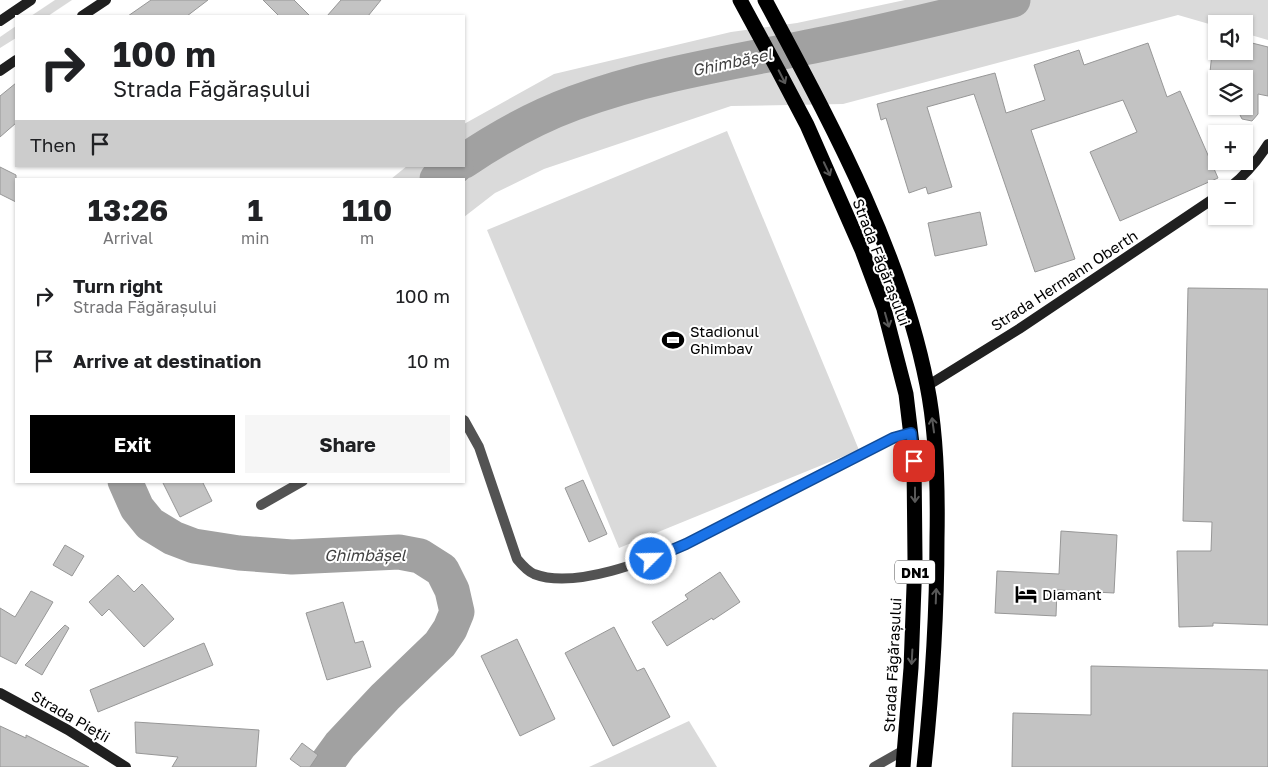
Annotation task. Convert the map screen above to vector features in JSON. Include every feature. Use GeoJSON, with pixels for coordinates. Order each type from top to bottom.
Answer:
{"type":"FeatureCollection","features":[{"type":"Feature","properties":{"kind":"highway","name":"Strada Făgărașului"},"geometry":{"type":"LineString","coordinates":[[765,0],[827,118],[884,242],[906,302],[928,386],[936,461],[937,561],[930,712],[924,767]]}},
{"type":"Feature","properties":{"kind":"highway","name":"Strada Făgărașului"},"geometry":{"type":"LineString","coordinates":[[741,2],[807,125],[862,250],[884,309],[904,386],[914,461],[916,559],[911,668],[903,767]]}},
{"type":"Feature","properties":{"kind":"main road"},"geometry":{"type":"LineString","coordinates":[[0,21],[31,0]]}},
{"type":"Feature","properties":{"kind":"main road"},"geometry":{"type":"LineString","coordinates":[[84,15],[106,0]]}},
{"type":"Feature","properties":{"kind":"main road"},"geometry":{"type":"LineString","coordinates":[[0,71],[15,61]]}},
{"type":"Feature","properties":{"kind":"main road"},"geometry":{"type":"LineString","coordinates":[[1239,180],[1268,144]]}},
{"type":"Feature","properties":{"kind":"main road","name":"Strada Hermann Oberth"},"geometry":{"type":"LineString","coordinates":[[928,386],[1019,329],[1208,202]]}},
{"type":"Feature","properties":{"kind":"main road","name":"Strada Pieții"},"geometry":{"type":"LineString","coordinates":[[0,693],[68,730],[126,767]]}},
{"type":"Feature","properties":{"kind":"street"},"geometry":{"type":"LineString","coordinates":[[465,422],[479,447],[517,559],[524,567],[535,574],[576,578],[651,559],[686,544],[885,442],[911,433]]}},
{"type":"Feature","properties":{"kind":"street"},"geometry":{"type":"LineString","coordinates":[[262,505],[300,483]]}},
{"type":"Feature","properties":{"kind":"street"},"geometry":{"type":"LineString","coordinates":[[874,767],[904,750]]}},
{"type":"Feature","properties":{"kind":"shaded area"},"geometry":{"type":"Polygon","coordinates":[[[55,0],[72,0],[50,15],[32,15],[55,0]]]}},
{"type":"Feature","properties":{"kind":"shaded area"},"geometry":{"type":"Polygon","coordinates":[[[905,0],[1268,0],[1268,40],[1253,36],[1253,15],[1208,15],[1208,24],[1178,15],[843,104],[731,106],[544,169],[495,193],[465,216],[465,178],[392,178],[406,167],[465,167],[465,123],[554,74],[731,32],[797,23],[905,0]]]}},
{"type":"Feature","properties":{"kind":"shaded area"},"geometry":{"type":"Polygon","coordinates":[[[15,27],[15,39],[0,48],[0,37],[15,27]]]}},
{"type":"Feature","properties":{"kind":"shaded area","name":"Stadionul Ghimbav"},"geometry":{"type":"Polygon","coordinates":[[[727,131],[859,450],[619,548],[487,230],[727,131]]]}},
{"type":"Feature","properties":{"kind":"shaded area"},"geometry":{"type":"Polygon","coordinates":[[[689,721],[717,767],[589,767],[689,721]]]}},
{"type":"Feature","properties":{"kind":"building"},"geometry":{"type":"Polygon","coordinates":[[[151,0],[208,0],[188,15],[129,15],[151,0]]]}},
{"type":"Feature","properties":{"kind":"building"},"geometry":{"type":"Polygon","coordinates":[[[263,0],[294,0],[309,15],[278,15],[263,0]]]}},
{"type":"Feature","properties":{"kind":"building"},"geometry":{"type":"Polygon","coordinates":[[[341,0],[381,0],[369,15],[328,15],[341,0]]]}},
{"type":"Feature","properties":{"kind":"building"},"geometry":{"type":"Polygon","coordinates":[[[1148,43],[1167,97],[1180,91],[1208,155],[1208,170],[1215,170],[1218,178],[1208,180],[1208,182],[1120,221],[1090,152],[1137,132],[1123,100],[1031,130],[1075,259],[1035,272],[974,94],[927,107],[952,187],[928,194],[926,187],[909,193],[886,118],[881,120],[877,104],[995,73],[1006,113],[1045,100],[1034,65],[1079,50],[1084,65],[1148,43]]]}},
{"type":"Feature","properties":{"kind":"building"},"geometry":{"type":"Polygon","coordinates":[[[1253,43],[1268,47],[1268,96],[1258,94],[1258,114],[1252,121],[1242,119],[1240,115],[1253,115],[1253,70],[1210,70],[1211,60],[1253,60],[1253,43]]]}},
{"type":"Feature","properties":{"kind":"building"},"geometry":{"type":"Polygon","coordinates":[[[15,84],[15,124],[0,137],[0,96],[15,84]]]}},
{"type":"Feature","properties":{"kind":"building"},"geometry":{"type":"Polygon","coordinates":[[[0,167],[16,175],[15,202],[0,194],[0,167]]]}},
{"type":"Feature","properties":{"kind":"building"},"geometry":{"type":"Polygon","coordinates":[[[980,212],[987,245],[935,256],[928,223],[980,212]]]}},
{"type":"Feature","properties":{"kind":"building"},"geometry":{"type":"Polygon","coordinates":[[[1188,288],[1268,289],[1268,625],[1213,623],[1213,626],[1179,627],[1177,551],[1211,551],[1212,522],[1183,521],[1188,288]]]}},
{"type":"Feature","properties":{"kind":"building"},"geometry":{"type":"Polygon","coordinates":[[[583,480],[607,534],[589,542],[565,488],[583,480]]]}},
{"type":"Feature","properties":{"kind":"building"},"geometry":{"type":"Polygon","coordinates":[[[163,483],[203,483],[212,501],[180,517],[163,483]]]}},
{"type":"Feature","properties":{"kind":"building"},"geometry":{"type":"Polygon","coordinates":[[[1061,531],[1117,535],[1114,593],[1057,590],[1056,616],[995,613],[997,571],[1059,574],[1061,531]]]}},
{"type":"Feature","properties":{"kind":"building"},"geometry":{"type":"Polygon","coordinates":[[[65,545],[84,556],[72,576],[53,565],[65,545]]]}},
{"type":"Feature","properties":{"kind":"building"},"geometry":{"type":"Polygon","coordinates":[[[720,572],[740,602],[667,646],[652,622],[688,599],[685,595],[720,572]]]}},
{"type":"Feature","properties":{"kind":"building"},"geometry":{"type":"Polygon","coordinates":[[[118,575],[134,592],[142,584],[174,619],[144,647],[109,609],[102,616],[89,602],[118,575]]]}},
{"type":"Feature","properties":{"kind":"building"},"geometry":{"type":"Polygon","coordinates":[[[31,591],[53,602],[16,664],[0,656],[0,608],[15,617],[31,591]]]}},
{"type":"Feature","properties":{"kind":"building"},"geometry":{"type":"Polygon","coordinates":[[[343,602],[355,643],[363,641],[371,667],[327,680],[306,613],[343,602]]]}},
{"type":"Feature","properties":{"kind":"building"},"geometry":{"type":"Polygon","coordinates":[[[65,625],[69,628],[42,675],[25,665],[65,625]]]}},
{"type":"Feature","properties":{"kind":"building"},"geometry":{"type":"Polygon","coordinates":[[[614,627],[637,671],[644,668],[670,717],[613,746],[565,653],[614,627]]]}},
{"type":"Feature","properties":{"kind":"building"},"geometry":{"type":"Polygon","coordinates":[[[517,639],[555,719],[520,736],[481,656],[517,639]]]}},
{"type":"Feature","properties":{"kind":"building"},"geometry":{"type":"Polygon","coordinates":[[[204,643],[213,665],[98,712],[90,690],[204,643]]]}},
{"type":"Feature","properties":{"kind":"building"},"geometry":{"type":"Polygon","coordinates":[[[1091,666],[1268,670],[1268,767],[1012,767],[1013,713],[1091,715],[1091,666]]]}},
{"type":"Feature","properties":{"kind":"building"},"geometry":{"type":"Polygon","coordinates":[[[135,722],[259,730],[256,767],[172,767],[178,757],[136,753],[135,722]]]}},
{"type":"Feature","properties":{"kind":"building"},"geometry":{"type":"Polygon","coordinates":[[[0,726],[26,738],[26,735],[89,767],[0,767],[0,726]]]}},
{"type":"Feature","properties":{"kind":"building"},"geometry":{"type":"Polygon","coordinates":[[[302,743],[318,755],[310,767],[301,767],[290,759],[302,743]]]}},
{"type":"Feature","properties":{"kind":"waterway","name":"Ghimbășel"},"geometry":{"type":"LineString","coordinates":[[465,160],[531,121],[574,103],[634,84],[725,63],[867,35],[1013,0]]}},
{"type":"Feature","properties":{"kind":"waterway","name":"Ghimbășel"},"geometry":{"type":"LineString","coordinates":[[438,178],[455,167]]}},
{"type":"Feature","properties":{"kind":"waterway","name":"Ghimbășel"},"geometry":{"type":"LineString","coordinates":[[126,483],[137,508],[150,524],[173,538],[194,546],[239,553],[292,557],[399,552],[420,556],[442,570],[452,590],[457,612],[450,629],[440,644],[385,697],[340,745],[324,767]]}},
{"type":"Feature","properties":{"kind":"place","name":"Stadionul Ghimbav"},"geometry":{"type":"Point","coordinates":[673,340]}},
{"type":"Feature","properties":{"kind":"place","name":"Diamant"},"geometry":{"type":"Point","coordinates":[1026,594]}},
{"type":"Feature","properties":{"kind":"route"},"geometry":{"type":"LineString","coordinates":[[651,559],[686,544],[893,438],[911,433],[914,461]]}}]}
